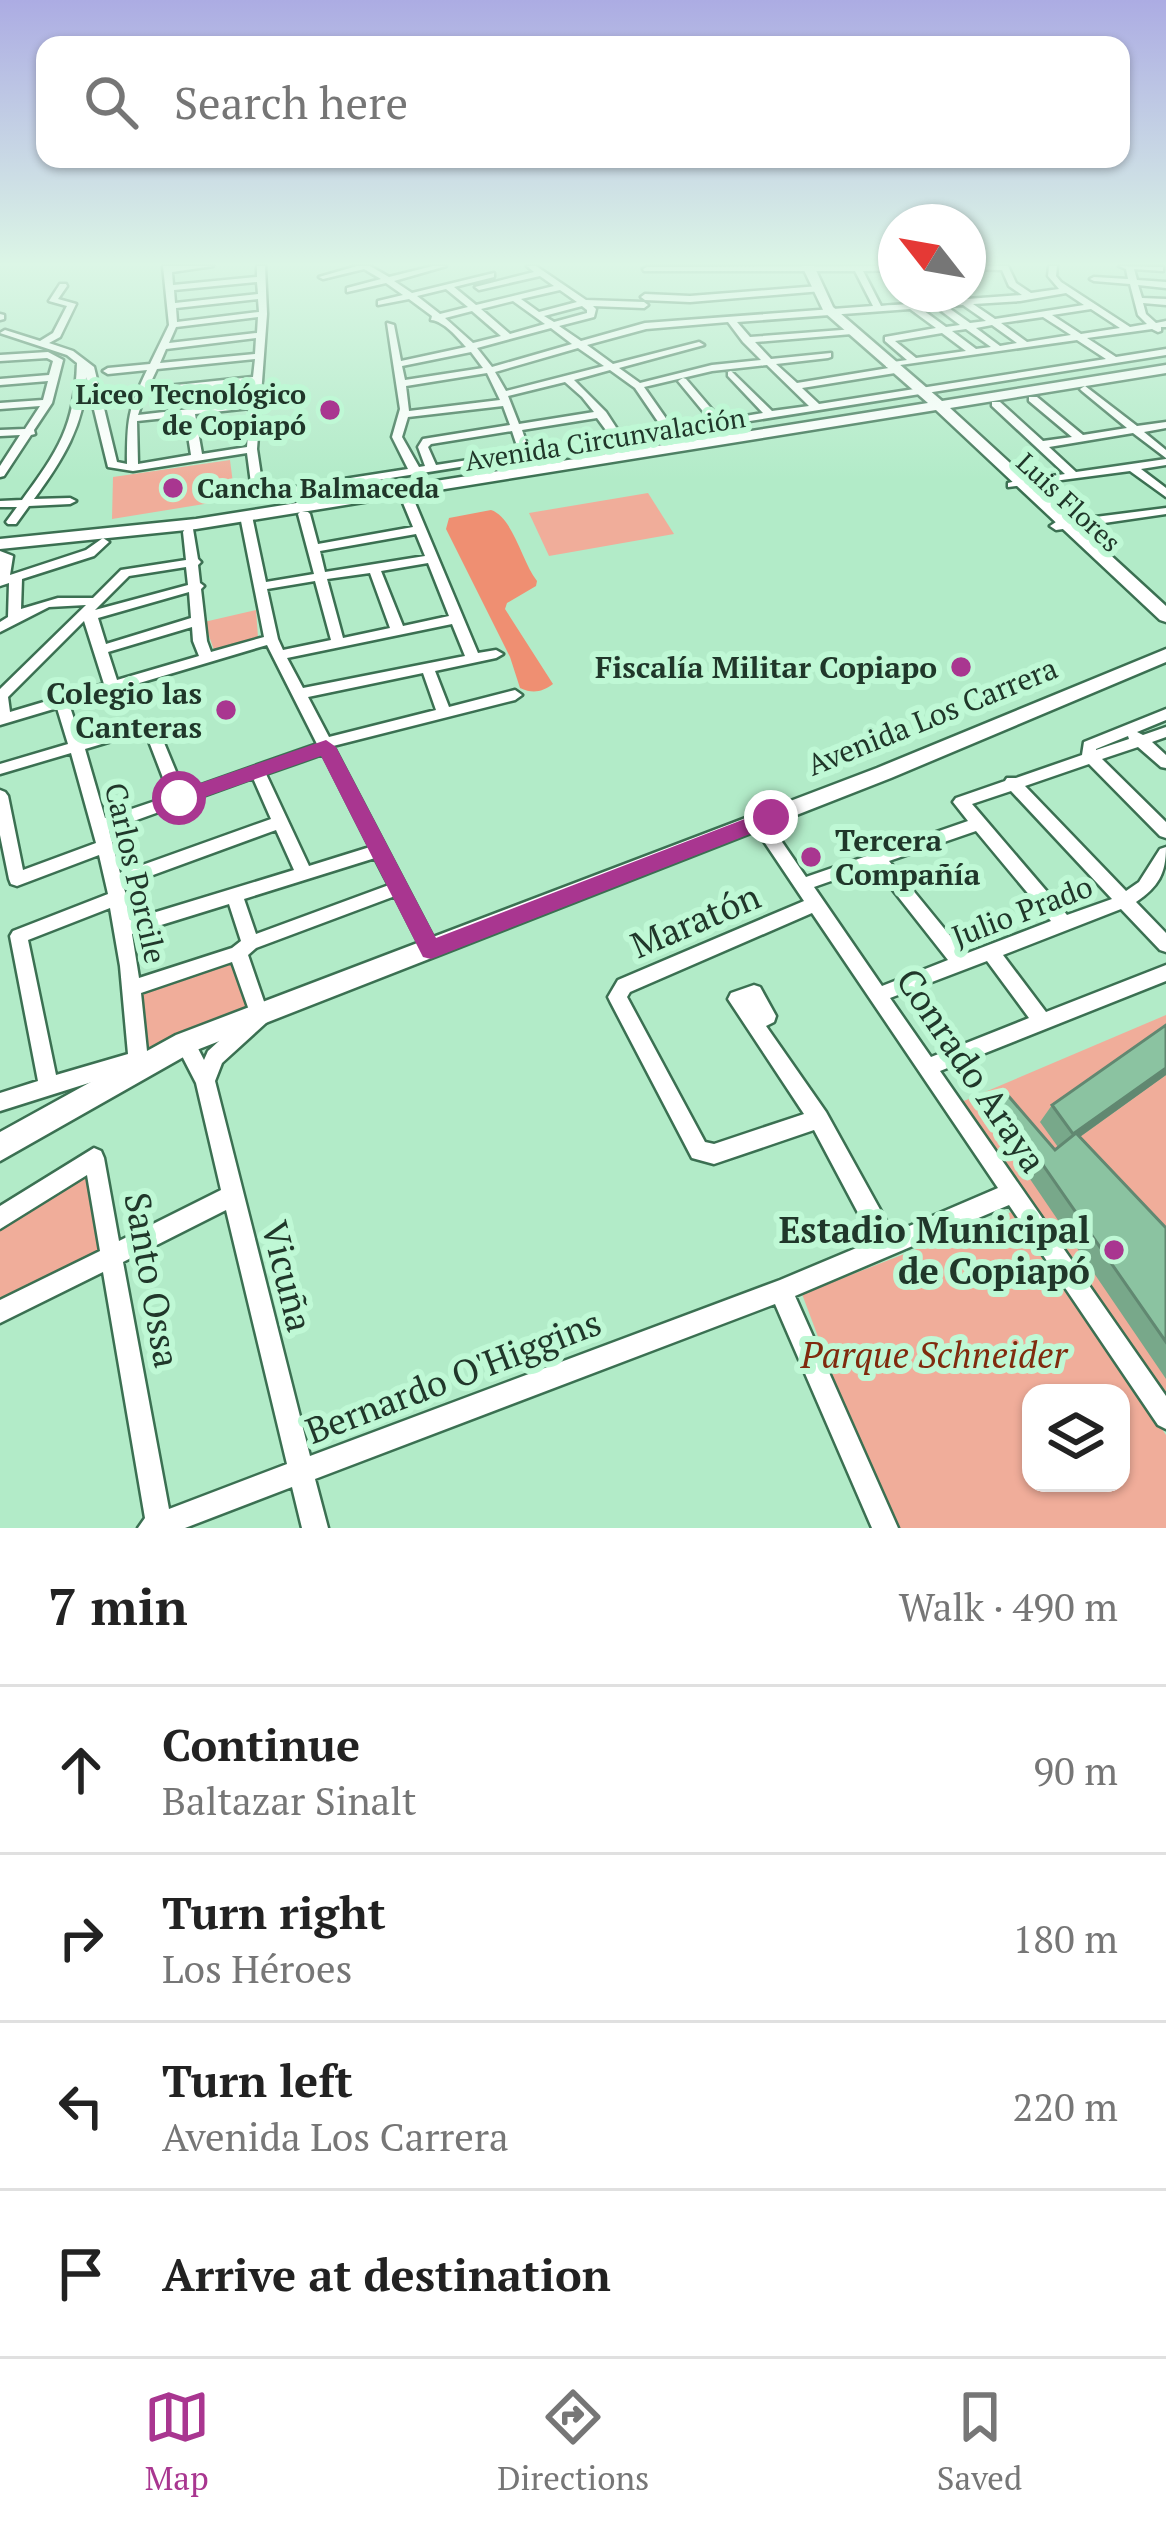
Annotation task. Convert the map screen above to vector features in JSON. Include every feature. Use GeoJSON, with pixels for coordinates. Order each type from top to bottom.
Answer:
{"type":"FeatureCollection","features":[{"type":"Feature","properties":{"kind":"main road","name":"Luis Flores"},"geometry":{"type":"LineString","coordinates":[[859,337],[1166,628]]}},
{"type":"Feature","properties":{"kind":"main road","name":"Avenida Circunvalación"},"geometry":{"type":"LineString","coordinates":[[50,542],[103,542],[189,532],[1166,372]]}},
{"type":"Feature","properties":{"kind":"main road","name":"Avenida Circunvalación"},"geometry":{"type":"LineString","coordinates":[[2,551],[304,514],[934,407],[1033,399],[1166,372]]}},
{"type":"Feature","properties":{"kind":"main road","name":"Luis Flores"},"geometry":{"type":"LineString","coordinates":[[1061,526],[1166,616]]}},
{"type":"Feature","properties":{"kind":"main road","name":"Avenida Los Carrera"},"geometry":{"type":"LineString","coordinates":[[185,1043],[759,821],[1166,655]]}},
{"type":"Feature","properties":{"kind":"main road"},"geometry":{"type":"LineString","coordinates":[[0,1147],[185,1043]]}},
{"type":"Feature","properties":{"kind":"main road"},"geometry":{"type":"LineString","coordinates":[[0,1160],[185,1043]]}},
{"type":"Feature","properties":{"kind":"street"},"geometry":{"type":"LineString","coordinates":[[45,349],[54,337]]}},
{"type":"Feature","properties":{"kind":"street"},"geometry":{"type":"LineString","coordinates":[[133,468],[132,419],[168,337]]}},
{"type":"Feature","properties":{"kind":"street"},"geometry":{"type":"LineString","coordinates":[[165,346],[241,337]]}},
{"type":"Feature","properties":{"kind":"street"},"geometry":{"type":"LineString","coordinates":[[261,337],[252,449],[258,491],[265,495],[818,409],[934,407],[1015,377],[1166,352]]}},
{"type":"Feature","properties":{"kind":"street"},"geometry":{"type":"LineString","coordinates":[[393,337],[403,415],[397,437],[415,472]]}},
{"type":"Feature","properties":{"kind":"street"},"geometry":{"type":"LineString","coordinates":[[458,337],[490,370],[525,454]]}},
{"type":"Feature","properties":{"kind":"street"},"geometry":{"type":"LineString","coordinates":[[398,364],[507,337]]}},
{"type":"Feature","properties":{"kind":"street"},"geometry":{"type":"LineString","coordinates":[[565,337],[638,386],[670,432]]}},
{"type":"Feature","properties":{"kind":"street"},"geometry":{"type":"LineString","coordinates":[[401,384],[490,370],[604,337]]}},
{"type":"Feature","properties":{"kind":"street"},"geometry":{"type":"LineString","coordinates":[[694,337],[721,371],[771,416]]}},
{"type":"Feature","properties":{"kind":"street"},"geometry":{"type":"LineString","coordinates":[[744,337],[764,363],[778,367],[818,409]]}},
{"type":"Feature","properties":{"kind":"street"},"geometry":{"type":"LineString","coordinates":[[746,340],[779,337]]}},
{"type":"Feature","properties":{"kind":"street"},"geometry":{"type":"LineString","coordinates":[[809,337],[851,377]]}},
{"type":"Feature","properties":{"kind":"street"},"geometry":{"type":"LineString","coordinates":[[895,337],[888,339],[914,361]]}},
{"type":"Feature","properties":{"kind":"street"},"geometry":{"type":"LineString","coordinates":[[923,337],[946,356]]}},
{"type":"Feature","properties":{"kind":"street"},"geometry":{"type":"LineString","coordinates":[[957,337],[1015,377]]}},
{"type":"Feature","properties":{"kind":"street"},"geometry":{"type":"LineString","coordinates":[[988,337],[1045,372]]}},
{"type":"Feature","properties":{"kind":"street"},"geometry":{"type":"LineString","coordinates":[[1015,337],[1026,345]]}},
{"type":"Feature","properties":{"kind":"street"},"geometry":{"type":"LineString","coordinates":[[1044,337],[1082,366]]}},
{"type":"Feature","properties":{"kind":"street"},"geometry":{"type":"LineString","coordinates":[[795,386],[914,361],[1077,337]]}},
{"type":"Feature","properties":{"kind":"street"},"geometry":{"type":"LineString","coordinates":[[1079,337],[1114,361]]}},
{"type":"Feature","properties":{"kind":"street"},"geometry":{"type":"LineString","coordinates":[[3,343],[24,338],[89,367],[112,465],[133,468],[252,449]]}},
{"type":"Feature","properties":{"kind":"street"},"geometry":{"type":"LineString","coordinates":[[0,475],[47,403],[58,360],[45,349],[3,343]]}},
{"type":"Feature","properties":{"kind":"street"},"geometry":{"type":"LineString","coordinates":[[403,415],[502,399],[699,345]]}},
{"type":"Feature","properties":{"kind":"street"},"geometry":{"type":"LineString","coordinates":[[638,386],[828,355]]}},
{"type":"Feature","properties":{"kind":"street"},"geometry":{"type":"LineString","coordinates":[[108,371],[260,356]]}},
{"type":"Feature","properties":{"kind":"street"},"geometry":{"type":"LineString","coordinates":[[12,522],[77,427],[83,400],[82,362]]}},
{"type":"Feature","properties":{"kind":"street"},"geometry":{"type":"LineString","coordinates":[[658,382],[778,367]]}},
{"type":"Feature","properties":{"kind":"street"},"geometry":{"type":"LineString","coordinates":[[0,382],[52,378]]}},
{"type":"Feature","properties":{"kind":"street"},"geometry":{"type":"LineString","coordinates":[[566,378],[602,414],[619,440]]}},
{"type":"Feature","properties":{"kind":"street"},"geometry":{"type":"LineString","coordinates":[[140,392],[257,379]]}},
{"type":"Feature","properties":{"kind":"street"},"geometry":{"type":"LineString","coordinates":[[683,381],[719,424]]}},
{"type":"Feature","properties":{"kind":"street"},"geometry":{"type":"LineString","coordinates":[[1085,389],[1166,459]]}},
{"type":"Feature","properties":{"kind":"street"},"geometry":{"type":"LineString","coordinates":[[1033,399],[1080,438]]}},
{"type":"Feature","properties":{"kind":"street"},"geometry":{"type":"LineString","coordinates":[[0,406],[47,403]]}},
{"type":"Feature","properties":{"kind":"street"},"geometry":{"type":"LineString","coordinates":[[132,419],[256,404]]}},
{"type":"Feature","properties":{"kind":"street"},"geometry":{"type":"LineString","coordinates":[[996,404],[1074,476]]}},
{"type":"Feature","properties":{"kind":"street"},"geometry":{"type":"LineString","coordinates":[[190,412],[197,458]]}},
{"type":"Feature","properties":{"kind":"street"},"geometry":{"type":"LineString","coordinates":[[432,469],[423,447],[427,441],[602,414]]}},
{"type":"Feature","properties":{"kind":"street"},"geometry":{"type":"LineString","coordinates":[[1024,430],[1062,423]]}},
{"type":"Feature","properties":{"kind":"street"},"geometry":{"type":"LineString","coordinates":[[1040,445],[1166,425]]}},
{"type":"Feature","properties":{"kind":"street"},"geometry":{"type":"LineString","coordinates":[[0,433],[31,431]]}},
{"type":"Feature","properties":{"kind":"street"},"geometry":{"type":"LineString","coordinates":[[1016,484],[1166,459]]}},
{"type":"Feature","properties":{"kind":"street"},"geometry":{"type":"LineString","coordinates":[[1132,467],[1166,494]]}},
{"type":"Feature","properties":{"kind":"street"},"geometry":{"type":"LineString","coordinates":[[407,498],[473,658]]}},
{"type":"Feature","properties":{"kind":"street"},"geometry":{"type":"LineString","coordinates":[[0,504],[70,501]]}},
{"type":"Feature","properties":{"kind":"street"},"geometry":{"type":"LineString","coordinates":[[1061,526],[1159,512],[1166,526]]}},
{"type":"Feature","properties":{"kind":"street"},"geometry":{"type":"LineString","coordinates":[[304,514],[338,643]]}},
{"type":"Feature","properties":{"kind":"street"},"geometry":{"type":"LineString","coordinates":[[247,519],[275,647],[431,950]]}},
{"type":"Feature","properties":{"kind":"street"},"geometry":{"type":"LineString","coordinates":[[315,548],[419,530]]}},
{"type":"Feature","properties":{"kind":"street"},"geometry":{"type":"LineString","coordinates":[[189,532],[198,586],[197,621],[207,659]]}},
{"type":"Feature","properties":{"kind":"street"},"geometry":{"type":"LineString","coordinates":[[6,580],[90,553],[103,542]]}},
{"type":"Feature","properties":{"kind":"street"},"geometry":{"type":"LineString","coordinates":[[2,551],[14,617]]}},
{"type":"Feature","properties":{"kind":"street"},"geometry":{"type":"LineString","coordinates":[[262,586],[431,559]]}},
{"type":"Feature","properties":{"kind":"street"},"geometry":{"type":"LineString","coordinates":[[195,562],[125,573],[1,696],[2,720],[207,659],[275,647],[338,643],[456,619]]}},
{"type":"Feature","properties":{"kind":"street"},"geometry":{"type":"LineString","coordinates":[[374,568],[398,631]]}},
{"type":"Feature","properties":{"kind":"street"},"geometry":{"type":"LineString","coordinates":[[0,628],[14,617],[64,598],[90,612],[198,586]]}},
{"type":"Feature","properties":{"kind":"street"},"geometry":{"type":"LineString","coordinates":[[1145,598],[1166,596]]}},
{"type":"Feature","properties":{"kind":"street"},"geometry":{"type":"LineString","coordinates":[[90,612],[112,688]]}},
{"type":"Feature","properties":{"kind":"street"},"geometry":{"type":"LineString","coordinates":[[100,650],[197,621]]}},
{"type":"Feature","properties":{"kind":"street"},"geometry":{"type":"LineString","coordinates":[[299,694],[496,654]]}},
{"type":"Feature","properties":{"kind":"street"},"geometry":{"type":"LineString","coordinates":[[428,669],[444,713]]}},
{"type":"Feature","properties":{"kind":"street"},"geometry":{"type":"LineString","coordinates":[[100,826],[325,745],[515,695]]}},
{"type":"Feature","properties":{"kind":"street","name":"Carlos Porcile"},"geometry":{"type":"LineString","coordinates":[[62,704],[117,889],[134,988],[138,1059]]}},
{"type":"Feature","properties":{"kind":"street"},"geometry":{"type":"LineString","coordinates":[[1063,922],[960,803],[1089,755],[1166,714]]}},
{"type":"Feature","properties":{"kind":"street"},"geometry":{"type":"LineString","coordinates":[[0,769],[150,725],[179,798]]}},
{"type":"Feature","properties":{"kind":"street"},"geometry":{"type":"LineString","coordinates":[[1134,735],[1166,732]]}},
{"type":"Feature","properties":{"kind":"street"},"geometry":{"type":"LineString","coordinates":[[1134,735],[1166,763]]}},
{"type":"Feature","properties":{"kind":"street"},"geometry":{"type":"LineString","coordinates":[[1089,755],[1166,832]]}},
{"type":"Feature","properties":{"kind":"street"},"geometry":{"type":"LineString","coordinates":[[257,771],[305,874]]}},
{"type":"Feature","properties":{"kind":"street"},"geometry":{"type":"LineString","coordinates":[[1012,782],[1166,945]]}},
{"type":"Feature","properties":{"kind":"street"},"geometry":{"type":"LineString","coordinates":[[0,796],[17,879],[106,846]]}},
{"type":"Feature","properties":{"kind":"street","name":"Conrado Araya"},"geometry":{"type":"LineString","coordinates":[[759,821],[1166,1417]]}},
{"type":"Feature","properties":{"kind":"street"},"geometry":{"type":"LineString","coordinates":[[49,1087],[20,936],[117,889],[280,822]]}},
{"type":"Feature","properties":{"kind":"street"},"geometry":{"type":"LineString","coordinates":[[804,884],[976,825]]}},
{"type":"Feature","properties":{"kind":"street"},"geometry":{"type":"LineString","coordinates":[[125,929],[380,850]]}},
{"type":"Feature","properties":{"kind":"street","name":"Julio Prado"},"geometry":{"type":"LineString","coordinates":[[878,995],[1124,901],[1145,887],[1166,854]]}},
{"type":"Feature","properties":{"kind":"street"},"geometry":{"type":"LineString","coordinates":[[878,859],[961,963]]}},
{"type":"Feature","properties":{"kind":"street"},"geometry":{"type":"LineString","coordinates":[[134,988],[399,888]]}},
{"type":"Feature","properties":{"kind":"street"},"geometry":{"type":"LineString","coordinates":[[205,1082],[215,1057],[260,1016],[236,896]]}},
{"type":"Feature","properties":{"kind":"street","name":"Maratón"},"geometry":{"type":"LineString","coordinates":[[817,903],[625,986],[617,999],[699,1150],[714,1154],[818,1119]]}},
{"type":"Feature","properties":{"kind":"street"},"geometry":{"type":"LineString","coordinates":[[991,952],[1043,1023]]}},
{"type":"Feature","properties":{"kind":"street"},"geometry":{"type":"LineString","coordinates":[[927,1067],[1166,973]]}},
{"type":"Feature","properties":{"kind":"street"},"geometry":{"type":"LineString","coordinates":[[755,1022],[818,1119],[887,1244]]}},
{"type":"Feature","properties":{"kind":"street"},"geometry":{"type":"LineString","coordinates":[[0,1102],[185,1043]]}},
{"type":"Feature","properties":{"kind":"street","name":"Vicuña"},"geometry":{"type":"LineString","coordinates":[[185,1043],[205,1082],[315,1528]]}},
{"type":"Feature","properties":{"kind":"street","name":"Santo Ossa"},"geometry":{"type":"LineString","coordinates":[[0,1217],[94,1158],[155,1526]]}},
{"type":"Feature","properties":{"kind":"street","name":"Bernardo O'Higgins"},"geometry":{"type":"LineString","coordinates":[[155,1526],[781,1291],[1011,1193]]}},
{"type":"Feature","properties":{"kind":"street"},"geometry":{"type":"LineString","coordinates":[[0,1312],[234,1195]]}},
{"type":"Feature","properties":{"kind":"street"},"geometry":{"type":"LineString","coordinates":[[781,1291],[881,1526]]}},
{"type":"Feature","properties":{"kind":"green space","name":"Cancha Balmaceda"},"geometry":{"type":"Polygon","coordinates":[[[230,460],[235,499],[112,519],[113,477],[230,460]]]}},
{"type":"Feature","properties":{"kind":"green space"},"geometry":{"type":"Polygon","coordinates":[[[648,493],[674,534],[549,556],[529,513],[648,493]]]}},
{"type":"Feature","properties":{"kind":"green space"},"geometry":{"type":"Polygon","coordinates":[[[256,610],[258,637],[214,650],[204,622],[256,610]]]}},
{"type":"Feature","properties":{"kind":"green space"},"geometry":{"type":"Polygon","coordinates":[[[233,956],[252,1010],[146,1049],[138,988],[233,956]]]}},
{"type":"Feature","properties":{"kind":"green space","name":"Estadio Municipal de Copiapó"},"geometry":{"type":"Polygon","coordinates":[[[1166,1015],[1166,1397],[959,1103],[1166,1015]]]}},
{"type":"Feature","properties":{"kind":"green space"},"geometry":{"type":"Polygon","coordinates":[[[91,1168],[107,1253],[0,1305],[0,1224],[91,1168]]]}},
{"type":"Feature","properties":{"kind":"green space","name":"Parque Schneider"},"geometry":{"type":"Polygon","coordinates":[[[1014,1211],[1166,1435],[1166,1528],[893,1528],[802,1294],[1014,1211]]]}},
{"type":"Feature","properties":{"kind":"shaded area"},"geometry":{"type":"Polygon","coordinates":[[[491,510],[505,521],[537,581],[505,609],[553,684],[541,690],[520,688],[510,657],[446,529],[449,518],[491,510]]]}},
{"type":"Feature","properties":{"kind":"building"},"geometry":{"type":"Polygon","coordinates":[[[1166,1025],[1166,1068],[1073,1134],[1052,1105],[1166,1025]]]}},
{"type":"Feature","properties":{"kind":"building"},"geometry":{"type":"Polygon","coordinates":[[[1005,1092],[1055,1150],[1076,1133],[1166,1228],[1166,1342],[995,1096],[1005,1092]]]}},
{"type":"Feature","properties":{"kind":"place","name":"Liceo Tecnológico de Copiapó"},"geometry":{"type":"Point","coordinates":[330,410]}},
{"type":"Feature","properties":{"kind":"place","name":"Cancha Balmaceda"},"geometry":{"type":"Point","coordinates":[173,488]}},
{"type":"Feature","properties":{"kind":"place","name":"Fiscalía Militar Copiapo"},"geometry":{"type":"Point","coordinates":[961,667]}},
{"type":"Feature","properties":{"kind":"place","name":"Colegio las Canteras"},"geometry":{"type":"Point","coordinates":[226,710]}},
{"type":"Feature","properties":{"kind":"place","name":"Tercera Compañía"},"geometry":{"type":"Point","coordinates":[811,857]}},
{"type":"Feature","properties":{"kind":"place","name":"Estadio Municipal de Copiapó"},"geometry":{"type":"Point","coordinates":[1114,1250]}},
{"type":"Feature","properties":{"kind":"route"},"geometry":{"type":"LineString","coordinates":[[179,798],[326,747],[431,950],[771,817]]}}]}
